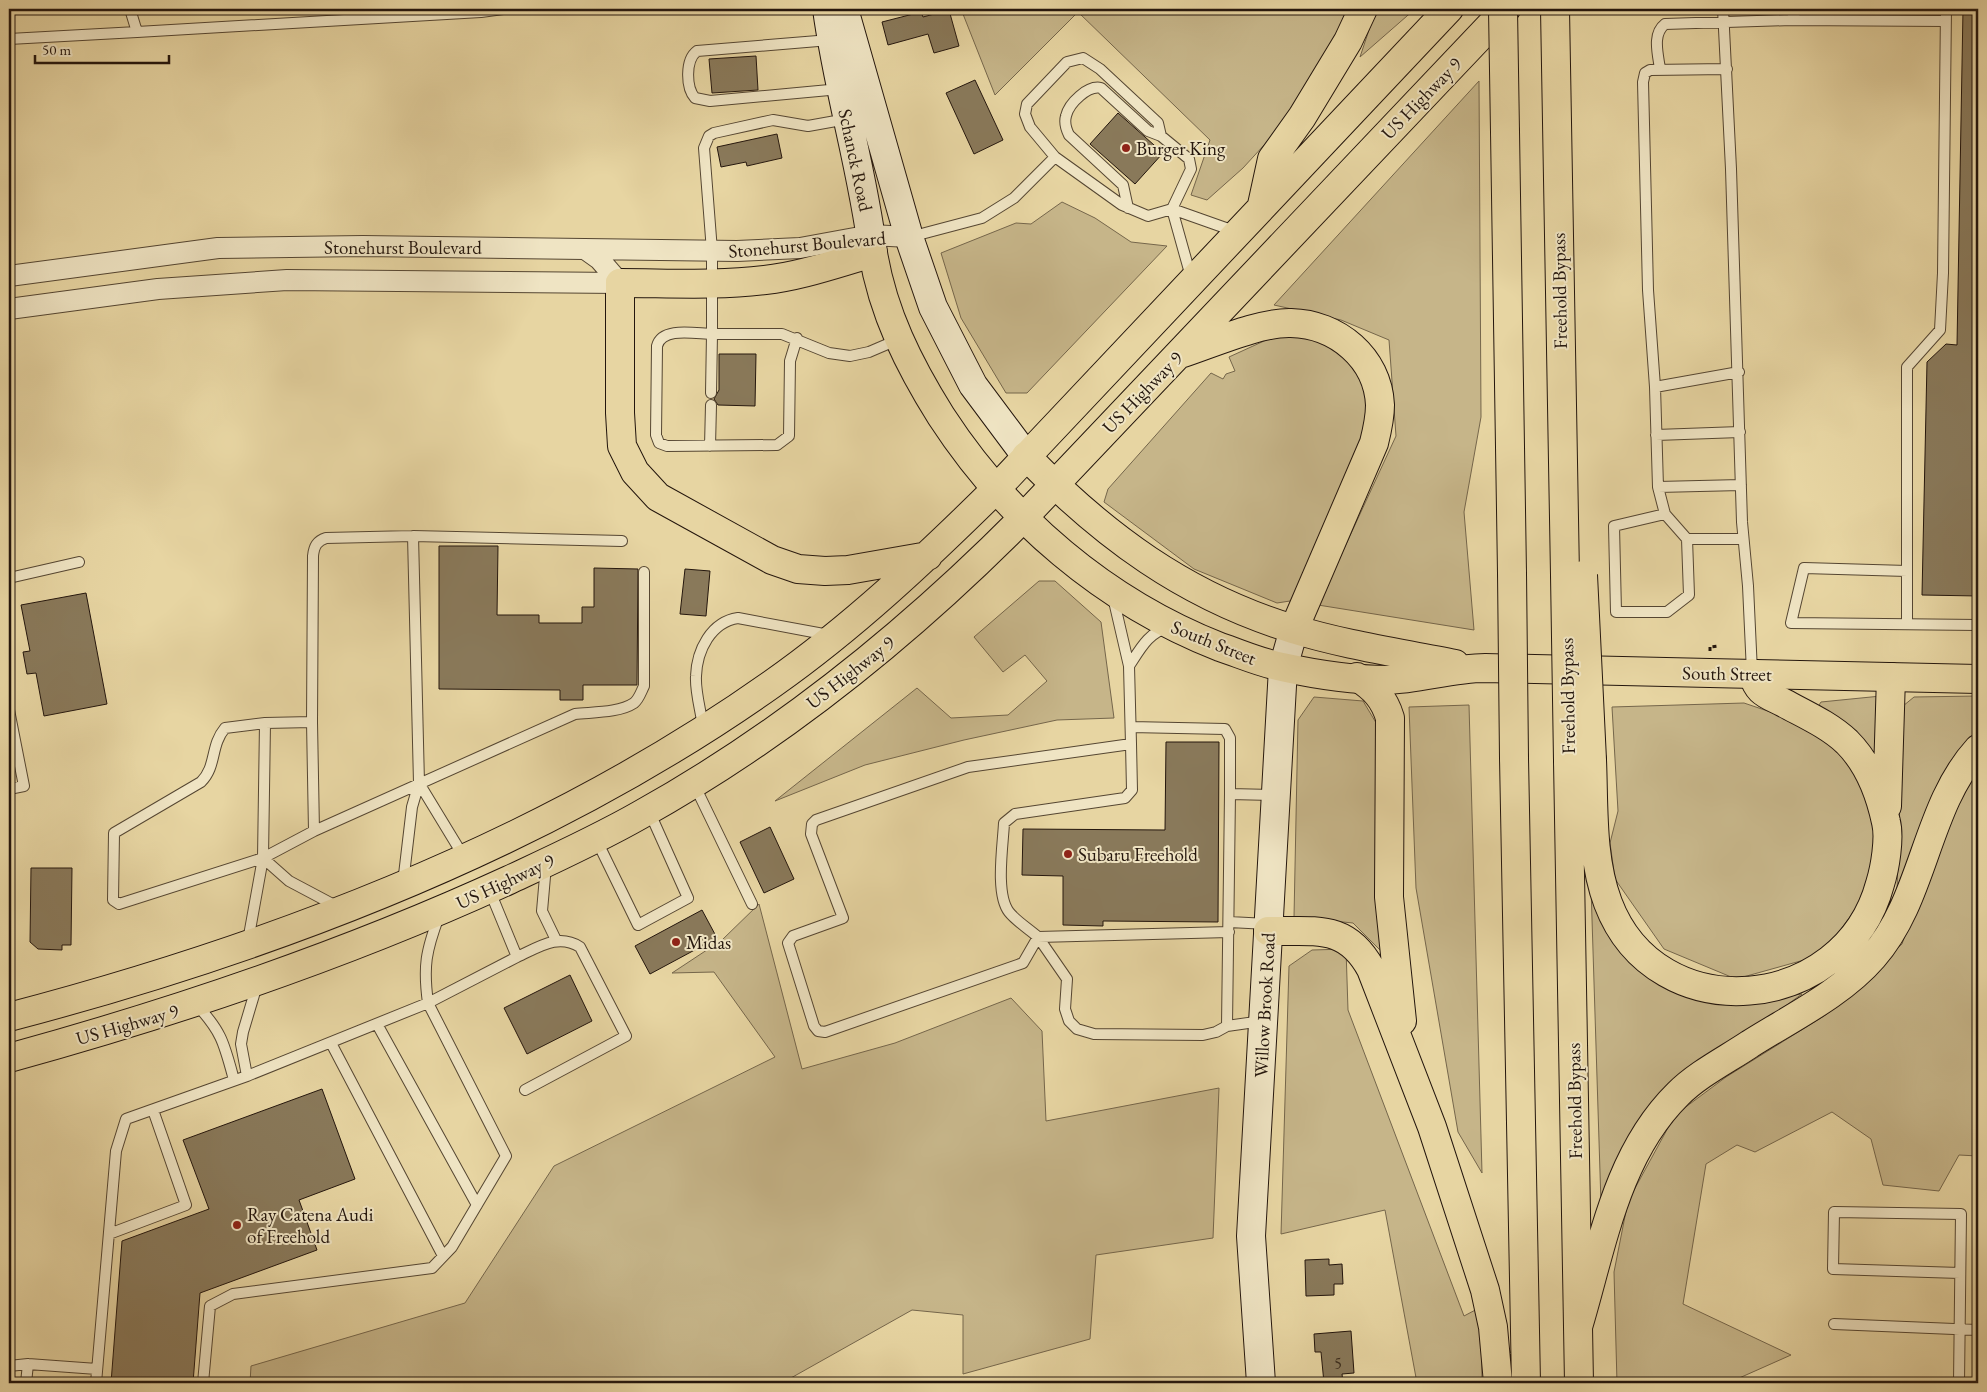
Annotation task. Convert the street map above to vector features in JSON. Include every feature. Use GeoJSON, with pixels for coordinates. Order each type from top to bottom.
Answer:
{"type":"FeatureCollection","features":[{"type":"Feature","properties":{"kind":"main road"},"geometry":{"type":"LineString","coordinates":[[1262,205],[1272,159],[1312,100],[1348,41],[1363,9]]}},
{"type":"Feature","properties":{"kind":"main road","name":"US Highway 9"},"geometry":{"type":"LineString","coordinates":[[9,1017],[153,976],[248,944],[341,909],[465,858],[599,793],[704,730],[774,683],[835,636],[928,556],[996,490],[1238,233],[1262,205],[1449,9]]}},
{"type":"Feature","properties":{"kind":"main road"},"geometry":{"type":"LineString","coordinates":[[1504,9],[1514,758],[1526,1383]]}},
{"type":"Feature","properties":{"kind":"main road","name":"US Highway 9"},"geometry":{"type":"LineString","coordinates":[[9,1058],[195,1004],[258,982],[440,912],[596,840],[694,783],[772,732],[902,632],[974,567],[1179,354],[1504,9]]}},
{"type":"Feature","properties":{"kind":"main road","name":"Freehold Bypass"},"geometry":{"type":"LineString","coordinates":[[1555,9],[1561,380],[1574,575],[1580,761],[1579,1383]]}},
{"type":"Feature","properties":{"kind":"main road","name":"Stonehurst Boulevard"},"geometry":{"type":"LineString","coordinates":[[620,283],[713,284],[766,280],[799,274],[872,244]]}},
{"type":"Feature","properties":{"kind":"main road","name":"Schanck Road"},"geometry":{"type":"LineString","coordinates":[[872,244],[886,308],[898,340],[928,395],[974,464],[996,490]]}},
{"type":"Feature","properties":{"kind":"main road"},"geometry":{"type":"LineString","coordinates":[[620,283],[620,413],[622,446],[635,472],[658,497],[772,560],[798,569],[848,570],[928,556]]}},
{"type":"Feature","properties":{"kind":"main road"},"geometry":{"type":"LineString","coordinates":[[1179,354],[1265,326],[1290,322],[1311,325],[1347,341],[1363,358],[1372,374],[1380,405],[1379,423],[1374,443],[1294,629]]}},
{"type":"Feature","properties":{"kind":"main road","name":"South Street"},"geometry":{"type":"LineString","coordinates":[[1026,456],[1092,520],[1153,564],[1220,600],[1294,629],[1476,668]]}},
{"type":"Feature","properties":{"kind":"main road","name":"South Street"},"geometry":{"type":"LineString","coordinates":[[996,490],[1023,518],[1065,556],[1112,590],[1175,627],[1244,656],[1283,668],[1387,680],[1476,668],[1978,679]]}},
{"type":"Feature","properties":{"kind":"main road"},"geometry":{"type":"LineString","coordinates":[[1752,673],[1762,691],[1825,725],[1847,742],[1867,768],[1887,824]]}},
{"type":"Feature","properties":{"kind":"main road"},"geometry":{"type":"LineString","coordinates":[[1357,677],[1382,697],[1390,718],[1389,897],[1402,1024],[1414,1080]]}},
{"type":"Feature","properties":{"kind":"main road"},"geometry":{"type":"LineString","coordinates":[[1580,761],[1601,883],[1617,921],[1631,942],[1655,964],[1688,982],[1717,990],[1737,992],[1772,989],[1805,976],[1837,955],[1860,928],[1878,893],[1884,870],[1887,824],[1891,677]]}},
{"type":"Feature","properties":{"kind":"main road"},"geometry":{"type":"LineString","coordinates":[[1578,1327],[1620,1185],[1644,1136],[1667,1106],[1695,1080],[1840,986],[1874,956],[1898,919],[1953,783],[1978,749]]}},
{"type":"Feature","properties":{"kind":"main road"},"geometry":{"type":"LineString","coordinates":[[1269,927],[1329,933],[1343,938],[1359,950],[1371,969],[1414,1080],[1485,1290],[1493,1327],[1498,1383]]}},
{"type":"Feature","properties":{"kind":"street","name":"Schanck Road"},"geometry":{"type":"LineString","coordinates":[[827,9],[831,40],[872,244]]}},
{"type":"Feature","properties":{"kind":"street","name":"Schanck Road"},"geometry":{"type":"LineString","coordinates":[[844,9],[909,237],[933,308],[977,392],[1026,456]]}},
{"type":"Feature","properties":{"kind":"street","name":"Stonehurst Boulevard"},"geometry":{"type":"LineString","coordinates":[[9,276],[218,248],[354,246],[712,251],[872,244],[909,237]]}},
{"type":"Feature","properties":{"kind":"street"},"geometry":{"type":"LineString","coordinates":[[492,282],[493,248]]}},
{"type":"Feature","properties":{"kind":"street"},"geometry":{"type":"LineString","coordinates":[[585,249],[599,259],[620,283]]}},
{"type":"Feature","properties":{"kind":"street"},"geometry":{"type":"LineString","coordinates":[[58,270],[62,302]]}},
{"type":"Feature","properties":{"kind":"street","name":"Stonehurst Boulevard"},"geometry":{"type":"LineString","coordinates":[[9,309],[167,288],[278,280],[620,283]]}},
{"type":"Feature","properties":{"kind":"street","name":"Willow Brook Road"},"geometry":{"type":"LineString","coordinates":[[1261,1383],[1252,1236],[1283,668],[1294,629]]}},
{"type":"Feature","properties":{"kind":"lane"},"geometry":{"type":"LineString","coordinates":[[130,9],[137,32]]}},
{"type":"Feature","properties":{"kind":"lane"},"geometry":{"type":"LineString","coordinates":[[9,39],[442,11],[482,12],[503,9]]}},
{"type":"Feature","properties":{"kind":"lane"},"geometry":{"type":"LineString","coordinates":[[1723,9],[1739,372],[1743,538],[1752,673]]}},
{"type":"Feature","properties":{"kind":"lane"},"geometry":{"type":"LineString","coordinates":[[1791,20],[1797,9]]}},
{"type":"Feature","properties":{"kind":"lane"},"geometry":{"type":"LineString","coordinates":[[1907,624],[1907,367],[1940,330],[1943,273],[1946,9]]}},
{"type":"Feature","properties":{"kind":"lane"},"geometry":{"type":"LineString","coordinates":[[1660,69],[1657,36],[1659,28],[1672,22],[1724,24],[1791,20],[1946,21]]}},
{"type":"Feature","properties":{"kind":"lane"},"geometry":{"type":"LineString","coordinates":[[831,40],[697,51],[692,55],[689,63],[690,89],[695,98],[710,101],[841,89]]}},
{"type":"Feature","properties":{"kind":"lane"},"geometry":{"type":"LineString","coordinates":[[1161,136],[1158,123],[1100,69],[1083,58],[1072,59],[1027,104],[1025,114],[1030,127],[1055,157],[1128,208],[1148,216],[1172,208],[1238,233]]}},
{"type":"Feature","properties":{"kind":"lane"},"geometry":{"type":"LineString","coordinates":[[1665,514],[1614,526],[1616,612],[1667,612],[1689,595],[1687,539],[1665,514],[1658,487],[1655,387],[1648,290],[1642,82],[1645,73],[1650,70],[1727,69]]}},
{"type":"Feature","properties":{"kind":"lane"},"geometry":{"type":"LineString","coordinates":[[1128,208],[1123,184],[1069,135],[1065,127],[1069,108],[1088,89],[1096,86],[1101,88],[1148,131],[1161,136],[1190,159],[1191,169],[1172,208],[1192,281]]}},
{"type":"Feature","properties":{"kind":"lane"},"geometry":{"type":"LineString","coordinates":[[711,393],[713,284],[704,148],[710,136],[714,133],[772,120],[808,126],[848,119]]}},
{"type":"Feature","properties":{"kind":"lane"},"geometry":{"type":"LineString","coordinates":[[909,237],[982,218],[1014,198],[1055,157]]}},
{"type":"Feature","properties":{"kind":"lane"},"geometry":{"type":"LineString","coordinates":[[797,338],[790,361],[789,436],[777,445],[666,446],[658,440],[657,346],[659,340],[667,334],[772,333],[797,338],[829,353],[850,356],[868,352],[898,340]]}},
{"type":"Feature","properties":{"kind":"lane"},"geometry":{"type":"LineString","coordinates":[[1655,387],[1739,372]]}},
{"type":"Feature","properties":{"kind":"lane"},"geometry":{"type":"LineString","coordinates":[[710,446],[711,405]]}},
{"type":"Feature","properties":{"kind":"lane"},"geometry":{"type":"LineString","coordinates":[[1656,434],[1740,432]]}},
{"type":"Feature","properties":{"kind":"lane"},"geometry":{"type":"LineString","coordinates":[[1658,487],[1741,485]]}},
{"type":"Feature","properties":{"kind":"lane"},"geometry":{"type":"LineString","coordinates":[[403,884],[412,807],[419,783],[413,536]]}},
{"type":"Feature","properties":{"kind":"lane"},"geometry":{"type":"LineString","coordinates":[[314,831],[312,722],[313,556],[316,544],[326,538],[413,536],[622,540]]}},
{"type":"Feature","properties":{"kind":"lane"},"geometry":{"type":"LineString","coordinates":[[1687,539],[1743,538]]}},
{"type":"Feature","properties":{"kind":"lane"},"geometry":{"type":"LineString","coordinates":[[9,578],[79,562]]}},
{"type":"Feature","properties":{"kind":"lane"},"geometry":{"type":"LineString","coordinates":[[1907,571],[1804,568],[1791,623],[1978,625]]}},
{"type":"Feature","properties":{"kind":"lane"},"geometry":{"type":"LineString","coordinates":[[312,722],[265,723],[225,728],[218,736],[209,774],[201,782],[114,833],[113,900],[119,904],[263,858],[314,831],[575,714],[620,708],[633,703],[644,686],[644,572]]}},
{"type":"Feature","properties":{"kind":"lane"},"geometry":{"type":"LineString","coordinates":[[1112,590],[1129,666],[1132,790],[1125,798],[1014,814],[1004,823],[1002,882],[1005,904],[1009,913],[1038,937],[1067,978],[1065,1009],[1069,1021],[1077,1029],[1094,1034],[1202,1035],[1216,1032],[1227,1026],[1263,1021]]}},
{"type":"Feature","properties":{"kind":"lane"},"geometry":{"type":"LineString","coordinates":[[704,730],[696,676],[702,648],[715,628],[726,620],[738,618],[835,636]]}},
{"type":"Feature","properties":{"kind":"lane"},"geometry":{"type":"LineString","coordinates":[[1129,666],[1144,644],[1156,632],[1175,627]]}},
{"type":"Feature","properties":{"kind":"lane"},"geometry":{"type":"LineString","coordinates":[[9,710],[24,786],[9,789]]}},
{"type":"Feature","properties":{"kind":"lane"},"geometry":{"type":"LineString","coordinates":[[248,944],[263,858],[265,723]]}},
{"type":"Feature","properties":{"kind":"lane"},"geometry":{"type":"LineString","coordinates":[[1131,727],[1224,729],[1230,738],[1227,1026]]}},
{"type":"Feature","properties":{"kind":"lane"},"geometry":{"type":"LineString","coordinates":[[1038,937],[1023,962],[826,1032],[818,1031],[814,1026],[788,943],[793,936],[842,918],[811,834],[811,826],[816,820],[968,767],[1131,744]]}},
{"type":"Feature","properties":{"kind":"lane"},"geometry":{"type":"LineString","coordinates":[[419,783],[465,858]]}},
{"type":"Feature","properties":{"kind":"lane"},"geometry":{"type":"LineString","coordinates":[[694,783],[752,904]]}},
{"type":"Feature","properties":{"kind":"lane"},"geometry":{"type":"LineString","coordinates":[[1230,794],[1276,795]]}},
{"type":"Feature","properties":{"kind":"lane"},"geometry":{"type":"LineString","coordinates":[[596,840],[638,925],[688,898],[649,810]]}},
{"type":"Feature","properties":{"kind":"lane"},"geometry":{"type":"LineString","coordinates":[[263,858],[289,881],[341,909]]}},
{"type":"Feature","properties":{"kind":"lane"},"geometry":{"type":"LineString","coordinates":[[546,862],[542,911],[556,940]]}},
{"type":"Feature","properties":{"kind":"lane"},"geometry":{"type":"LineString","coordinates":[[489,889],[517,957]]}},
{"type":"Feature","properties":{"kind":"lane"},"geometry":{"type":"LineString","coordinates":[[203,1383],[210,1306],[233,1294],[432,1268],[452,1246],[506,1156],[428,1003],[425,978],[426,949],[440,912]]}},
{"type":"Feature","properties":{"kind":"lane"},"geometry":{"type":"LineString","coordinates":[[1038,937],[1229,927],[1269,927]]}},
{"type":"Feature","properties":{"kind":"lane"},"geometry":{"type":"LineString","coordinates":[[96,1383],[116,1151],[126,1119],[247,1076],[428,1003],[517,957],[556,940],[570,941],[580,947],[626,1036],[525,1090]]}},
{"type":"Feature","properties":{"kind":"lane"},"geometry":{"type":"LineString","coordinates":[[247,1076],[242,1044],[243,1032],[258,982]]}},
{"type":"Feature","properties":{"kind":"lane"},"geometry":{"type":"LineString","coordinates":[[195,1004],[215,1025],[234,1080]]}},
{"type":"Feature","properties":{"kind":"lane"},"geometry":{"type":"LineString","coordinates":[[377,1024],[477,1205]]}},
{"type":"Feature","properties":{"kind":"lane"},"geometry":{"type":"LineString","coordinates":[[331,1043],[443,1256]]}},
{"type":"Feature","properties":{"kind":"lane"},"geometry":{"type":"LineString","coordinates":[[109,1234],[186,1205],[153,1110]]}},
{"type":"Feature","properties":{"kind":"lane"},"geometry":{"type":"LineString","coordinates":[[1960,1273],[1833,1269],[1834,1212],[1961,1214],[1960,1273],[1962,1330],[1960,1383]]}},
{"type":"Feature","properties":{"kind":"lane"},"geometry":{"type":"LineString","coordinates":[[1834,1324],[1978,1330]]}},
{"type":"Feature","properties":{"kind":"lane"},"geometry":{"type":"LineString","coordinates":[[9,1366],[28,1364],[97,1369]]}},
{"type":"Feature","properties":{"kind":"lane"},"geometry":{"type":"LineString","coordinates":[[26,1383],[28,1364]]}},
{"type":"Feature","properties":{"kind":"path"},"geometry":{"type":"LineString","coordinates":[[1710,650],[1710,647],[1718,646]]}},
{"type":"Feature","properties":{"kind":"shaded area"},"geometry":{"type":"Polygon","coordinates":[[[961,9],[1353,9],[1298,108],[1243,168],[1207,200],[1191,195],[1210,140],[1078,12],[995,95],[961,9]]]}},
{"type":"Feature","properties":{"kind":"shaded area"},"geometry":{"type":"Polygon","coordinates":[[[1376,9],[1415,9],[1360,57],[1376,9]]]}},
{"type":"Feature","properties":{"kind":"shaded area"},"geometry":{"type":"Polygon","coordinates":[[[1479,81],[1481,417],[1464,512],[1474,630],[1318,605],[1396,436],[1389,340],[1341,320],[1274,305],[1479,81]]]}},
{"type":"Feature","properties":{"kind":"shaded area"},"geometry":{"type":"Polygon","coordinates":[[[1062,202],[1095,218],[1131,242],[1167,246],[1027,393],[1006,393],[961,318],[941,253],[1016,223],[1031,224],[1062,202]]]}},
{"type":"Feature","properties":{"kind":"shaded area"},"geometry":{"type":"Polygon","coordinates":[[[1316,334],[1354,357],[1372,403],[1369,430],[1301,588],[1290,601],[1277,603],[1194,569],[1104,502],[1108,489],[1211,373],[1223,379],[1226,374],[1235,371],[1229,357],[1275,336],[1316,334]]]}},
{"type":"Feature","properties":{"kind":"shaded area"},"geometry":{"type":"Polygon","coordinates":[[[1039,581],[1055,581],[1101,622],[1114,718],[1057,720],[964,740],[865,765],[775,801],[917,688],[951,718],[1008,715],[1047,681],[1025,655],[1003,672],[974,637],[1039,581]]]}},
{"type":"Feature","properties":{"kind":"shaded area"},"geometry":{"type":"Polygon","coordinates":[[[1881,696],[1881,769],[1836,719],[1819,705],[1821,702],[1881,696]]]}},
{"type":"Feature","properties":{"kind":"shaded area"},"geometry":{"type":"Polygon","coordinates":[[[1978,696],[1978,734],[1960,751],[1897,890],[1903,706],[1914,697],[1978,696]]]}},
{"type":"Feature","properties":{"kind":"shaded area"},"geometry":{"type":"Polygon","coordinates":[[[1314,697],[1363,701],[1378,726],[1382,952],[1353,923],[1294,917],[1298,720],[1314,697]]]}},
{"type":"Feature","properties":{"kind":"shaded area"},"geometry":{"type":"Polygon","coordinates":[[[1744,703],[1806,724],[1855,764],[1876,826],[1871,888],[1822,955],[1736,979],[1664,949],[1615,879],[1610,843],[1618,811],[1612,707],[1744,703]]]}},
{"type":"Feature","properties":{"kind":"shaded area"},"geometry":{"type":"Polygon","coordinates":[[[1469,705],[1482,1173],[1458,1132],[1416,888],[1409,707],[1469,705]]]}},
{"type":"Feature","properties":{"kind":"shaded area"},"geometry":{"type":"Polygon","coordinates":[[[1978,768],[1978,1156],[1959,1155],[1939,1191],[1883,1185],[1871,1139],[1832,1112],[1755,1152],[1737,1145],[1706,1164],[1683,1304],[1791,1355],[1728,1383],[1617,1383],[1614,1272],[1628,1201],[1675,1115],[1726,1077],[1827,1014],[1902,944],[1941,833],[1978,768]]]}},
{"type":"Feature","properties":{"kind":"shaded area"},"geometry":{"type":"Polygon","coordinates":[[[1591,887],[1667,985],[1720,1004],[1802,994],[1727,1048],[1601,1204],[1591,887]]]}},
{"type":"Feature","properties":{"kind":"shaded area"},"geometry":{"type":"Polygon","coordinates":[[[759,904],[802,1069],[895,1043],[1011,998],[1042,1031],[1046,1121],[1219,1088],[1213,1238],[1096,1255],[1090,1339],[963,1374],[963,1315],[912,1310],[782,1383],[250,1383],[251,1366],[465,1303],[554,1166],[775,1057],[714,972],[672,973],[722,940],[759,904]]]}},
{"type":"Feature","properties":{"kind":"shaded area"},"geometry":{"type":"Polygon","coordinates":[[[1346,949],[1348,1010],[1464,1316],[1481,1307],[1482,1383],[1417,1383],[1385,1210],[1281,1234],[1289,966],[1312,950],[1346,949]]]}},
{"type":"Feature","properties":{"kind":"building"},"geometry":{"type":"Polygon","coordinates":[[[1963,9],[1978,9],[1978,596],[1922,595],[1927,362],[1946,344],[1957,345],[1963,9]]]}},
{"type":"Feature","properties":{"kind":"building"},"geometry":{"type":"Polygon","coordinates":[[[949,10],[959,46],[934,53],[928,34],[888,45],[882,22],[921,12],[923,17],[949,10]]]}},
{"type":"Feature","properties":{"kind":"building"},"geometry":{"type":"Polygon","coordinates":[[[756,56],[758,90],[712,93],[709,59],[756,56]]]}},
{"type":"Feature","properties":{"kind":"building"},"geometry":{"type":"Polygon","coordinates":[[[975,80],[1003,140],[974,154],[946,93],[975,80]]]}},
{"type":"Feature","properties":{"kind":"building","name":"Burger King"},"geometry":{"type":"Polygon","coordinates":[[[1118,113],[1163,153],[1135,184],[1090,144],[1118,113]]]}},
{"type":"Feature","properties":{"kind":"building"},"geometry":{"type":"Polygon","coordinates":[[[777,134],[782,158],[747,166],[746,162],[721,167],[717,147],[777,134]]]}},
{"type":"Feature","properties":{"kind":"building"},"geometry":{"type":"Polygon","coordinates":[[[719,354],[756,354],[755,406],[718,405],[714,399],[719,390],[719,354]]]}},
{"type":"Feature","properties":{"kind":"building"},"geometry":{"type":"Polygon","coordinates":[[[439,546],[498,546],[497,615],[539,615],[539,623],[582,623],[582,607],[594,607],[594,568],[638,569],[637,685],[583,685],[583,700],[560,700],[560,690],[439,689],[439,546]]]}},
{"type":"Feature","properties":{"kind":"building"},"geometry":{"type":"Polygon","coordinates":[[[685,569],[710,571],[706,616],[680,614],[685,569]]]}},
{"type":"Feature","properties":{"kind":"building"},"geometry":{"type":"Polygon","coordinates":[[[86,593],[107,704],[44,716],[36,673],[27,674],[23,652],[30,651],[21,605],[86,593]]]}},
{"type":"Feature","properties":{"kind":"building"},"geometry":{"type":"Polygon","coordinates":[[[1166,742],[1219,742],[1218,922],[1103,921],[1103,926],[1063,925],[1063,876],[1022,875],[1023,829],[1165,830],[1166,742]]]}},
{"type":"Feature","properties":{"kind":"building"},"geometry":{"type":"Polygon","coordinates":[[[770,827],[794,879],[764,893],[740,842],[770,827]]]}},
{"type":"Feature","properties":{"kind":"building"},"geometry":{"type":"Polygon","coordinates":[[[31,868],[72,868],[71,945],[62,945],[62,950],[38,949],[30,942],[31,868]]]}},
{"type":"Feature","properties":{"kind":"building","name":"Midas"},"geometry":{"type":"Polygon","coordinates":[[[702,910],[717,938],[650,974],[635,946],[702,910]]]}},
{"type":"Feature","properties":{"kind":"building"},"geometry":{"type":"Polygon","coordinates":[[[570,975],[592,1021],[527,1054],[504,1008],[570,975]]]}},
{"type":"Feature","properties":{"kind":"building","name":"Ray Catena Audi of Freehold"},"geometry":{"type":"Polygon","coordinates":[[[322,1089],[355,1179],[299,1200],[317,1250],[200,1293],[193,1383],[111,1383],[122,1241],[209,1209],[183,1140],[322,1089]]]}},
{"type":"Feature","properties":{"kind":"building"},"geometry":{"type":"Polygon","coordinates":[[[1329,1259],[1329,1265],[1342,1264],[1343,1284],[1334,1284],[1334,1295],[1306,1296],[1305,1260],[1329,1259]]]}},
{"type":"Feature","properties":{"kind":"building"},"geometry":{"type":"Polygon","coordinates":[[[1351,1331],[1354,1373],[1342,1374],[1343,1383],[1324,1383],[1321,1352],[1315,1352],[1314,1334],[1351,1331]]]}},
{"type":"Feature","properties":{"kind":"place","name":"Burger King"},"geometry":{"type":"Point","coordinates":[1126,148]}},
{"type":"Feature","properties":{"kind":"place","name":"Subaru Freehold"},"geometry":{"type":"Point","coordinates":[1068,854]}},
{"type":"Feature","properties":{"kind":"place","name":"Midas"},"geometry":{"type":"Point","coordinates":[676,942]}},
{"type":"Feature","properties":{"kind":"place","name":"Ray Catena Audi of Freehold"},"geometry":{"type":"Point","coordinates":[237,1225]}}]}
